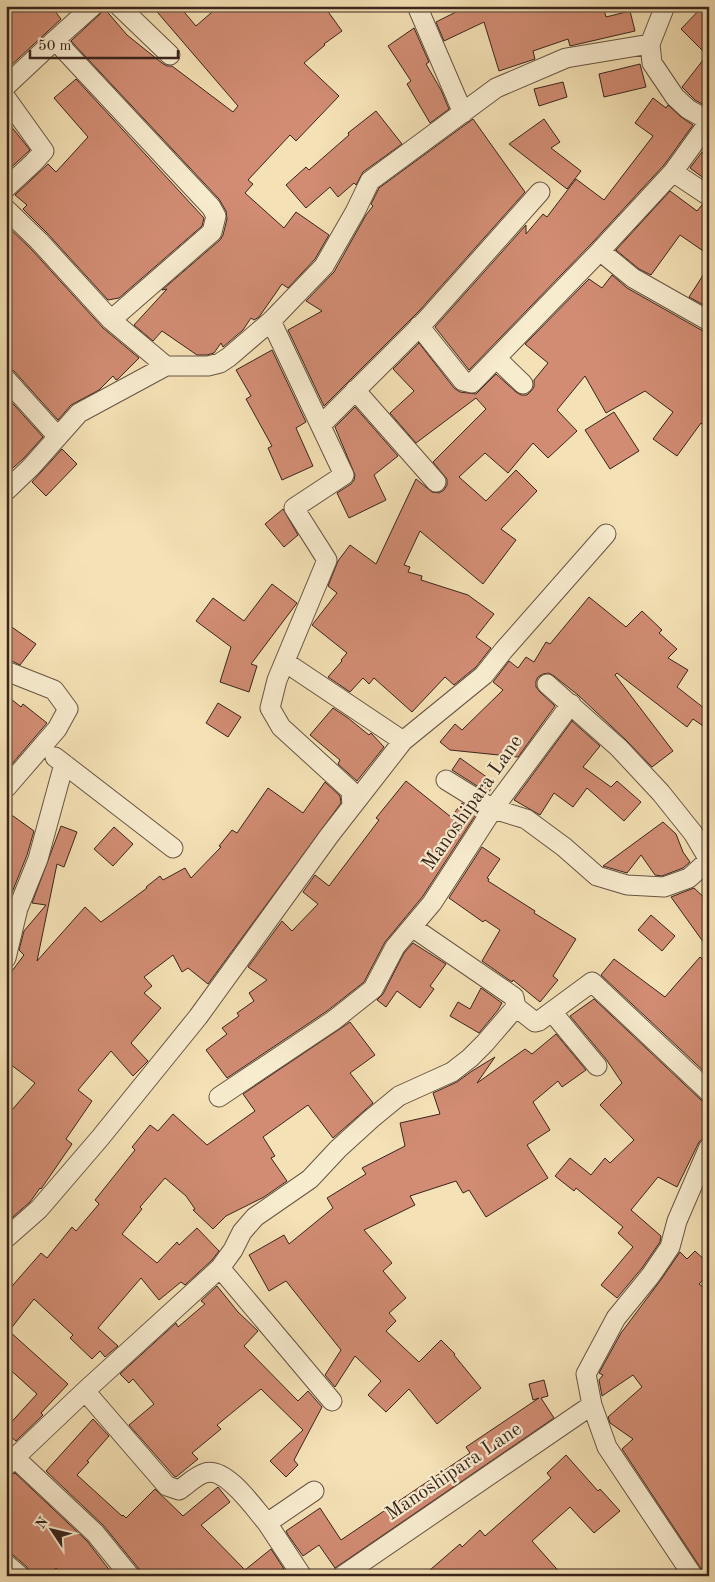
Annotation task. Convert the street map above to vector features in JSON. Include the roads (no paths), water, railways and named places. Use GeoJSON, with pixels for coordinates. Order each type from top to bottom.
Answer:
{"type":"FeatureCollection","features":[{"type":"Feature","properties":{"kind":"street"},"geometry":{"type":"LineString","coordinates":[[119,6],[170,55]]}},
{"type":"Feature","properties":{"kind":"street"},"geometry":{"type":"LineString","coordinates":[[417,6],[463,113]]}},
{"type":"Feature","properties":{"kind":"street"},"geometry":{"type":"LineString","coordinates":[[419,326],[463,381],[472,383],[600,251],[673,172],[709,121],[688,109],[675,97],[652,63],[650,44],[666,7]]}},
{"type":"Feature","properties":{"kind":"street"},"geometry":{"type":"LineString","coordinates":[[6,86],[55,40],[84,9]]}},
{"type":"Feature","properties":{"kind":"street"},"geometry":{"type":"LineString","coordinates":[[55,40],[211,207],[216,216],[212,232],[111,320]]}},
{"type":"Feature","properties":{"kind":"street"},"geometry":{"type":"LineString","coordinates":[[6,491],[31,467],[79,413],[166,366],[208,366],[220,364],[272,321],[324,266],[355,212],[370,181],[496,88],[566,58],[650,44]]}},
{"type":"Feature","properties":{"kind":"street"},"geometry":{"type":"LineString","coordinates":[[6,98],[44,151],[6,188]]}},
{"type":"Feature","properties":{"kind":"street"},"geometry":{"type":"LineString","coordinates":[[673,172],[709,196]]}},
{"type":"Feature","properties":{"kind":"street"},"geometry":{"type":"LineString","coordinates":[[320,425],[419,326],[540,192]]}},
{"type":"Feature","properties":{"kind":"street"},"geometry":{"type":"LineString","coordinates":[[6,209],[39,241],[111,320],[166,366]]}},
{"type":"Feature","properties":{"kind":"street"},"geometry":{"type":"LineString","coordinates":[[600,251],[633,278],[709,321]]}},
{"type":"Feature","properties":{"kind":"street"},"geometry":{"type":"LineString","coordinates":[[272,321],[344,474],[294,508],[327,560],[277,680],[270,708],[280,727],[350,790],[352,793],[352,804]]}},
{"type":"Feature","properties":{"kind":"street"},"geometry":{"type":"LineString","coordinates":[[496,358],[523,384]]}},
{"type":"Feature","properties":{"kind":"street"},"geometry":{"type":"LineString","coordinates":[[6,379],[58,437]]}},
{"type":"Feature","properties":{"kind":"street"},"geometry":{"type":"LineString","coordinates":[[355,390],[436,482]]}},
{"type":"Feature","properties":{"kind":"street"},"geometry":{"type":"LineString","coordinates":[[6,1238],[39,1209],[186,1032],[352,804],[403,740],[484,675],[606,534]]}},
{"type":"Feature","properties":{"kind":"street"},"geometry":{"type":"LineString","coordinates":[[285,662],[403,740]]}},
{"type":"Feature","properties":{"kind":"street"},"geometry":{"type":"LineString","coordinates":[[6,672],[54,690],[68,709],[57,729],[6,788]]}},
{"type":"Feature","properties":{"kind":"street"},"geometry":{"type":"LineString","coordinates":[[446,780],[493,809],[526,819],[564,847],[597,876],[627,885],[664,887],[689,878],[709,860],[693,833],[620,748],[547,684]]}},
{"type":"Feature","properties":{"kind":"street","name":"Manoshipara Lane"},"geometry":{"type":"LineString","coordinates":[[220,1097],[334,1020],[373,989],[395,947],[432,903],[493,809],[571,704]]}},
{"type":"Feature","properties":{"kind":"street"},"geometry":{"type":"LineString","coordinates":[[42,747],[173,848]]}},
{"type":"Feature","properties":{"kind":"street"},"geometry":{"type":"LineString","coordinates":[[6,958],[19,906],[38,859],[64,764]]}},
{"type":"Feature","properties":{"kind":"street"},"geometry":{"type":"LineString","coordinates":[[6,921],[19,906]]}},
{"type":"Feature","properties":{"kind":"street"},"geometry":{"type":"LineString","coordinates":[[412,927],[514,997],[516,1007],[535,1022],[552,1012],[592,982],[709,1092]]}},
{"type":"Feature","properties":{"kind":"street"},"geometry":{"type":"LineString","coordinates":[[130,1576],[95,1533],[11,1462],[85,1391],[220,1268],[233,1250],[242,1232],[255,1217],[310,1179],[371,1118],[399,1096],[452,1072],[470,1058],[516,1007]]}},
{"type":"Feature","properties":{"kind":"street"},"geometry":{"type":"LineString","coordinates":[[552,1012],[597,1066]]}},
{"type":"Feature","properties":{"kind":"street"},"geometry":{"type":"LineString","coordinates":[[693,1576],[607,1447],[592,1405],[586,1374],[616,1318],[670,1247],[677,1221],[709,1147]]}},
{"type":"Feature","properties":{"kind":"street"},"geometry":{"type":"LineString","coordinates":[[220,1268],[332,1400]]}},
{"type":"Feature","properties":{"kind":"street"},"geometry":{"type":"LineString","coordinates":[[85,1391],[167,1486],[179,1490],[207,1472],[215,1473],[236,1486],[266,1523],[302,1576]]}},
{"type":"Feature","properties":{"kind":"street","name":"Manoshipara Lane"},"geometry":{"type":"LineString","coordinates":[[342,1576],[592,1405]]}},
{"type":"Feature","properties":{"kind":"street"},"geometry":{"type":"LineString","coordinates":[[266,1523],[314,1491]]}},
{"type":"Feature","properties":{"kind":"street"},"geometry":{"type":"LineString","coordinates":[[6,1564],[20,1576]]}}]}
